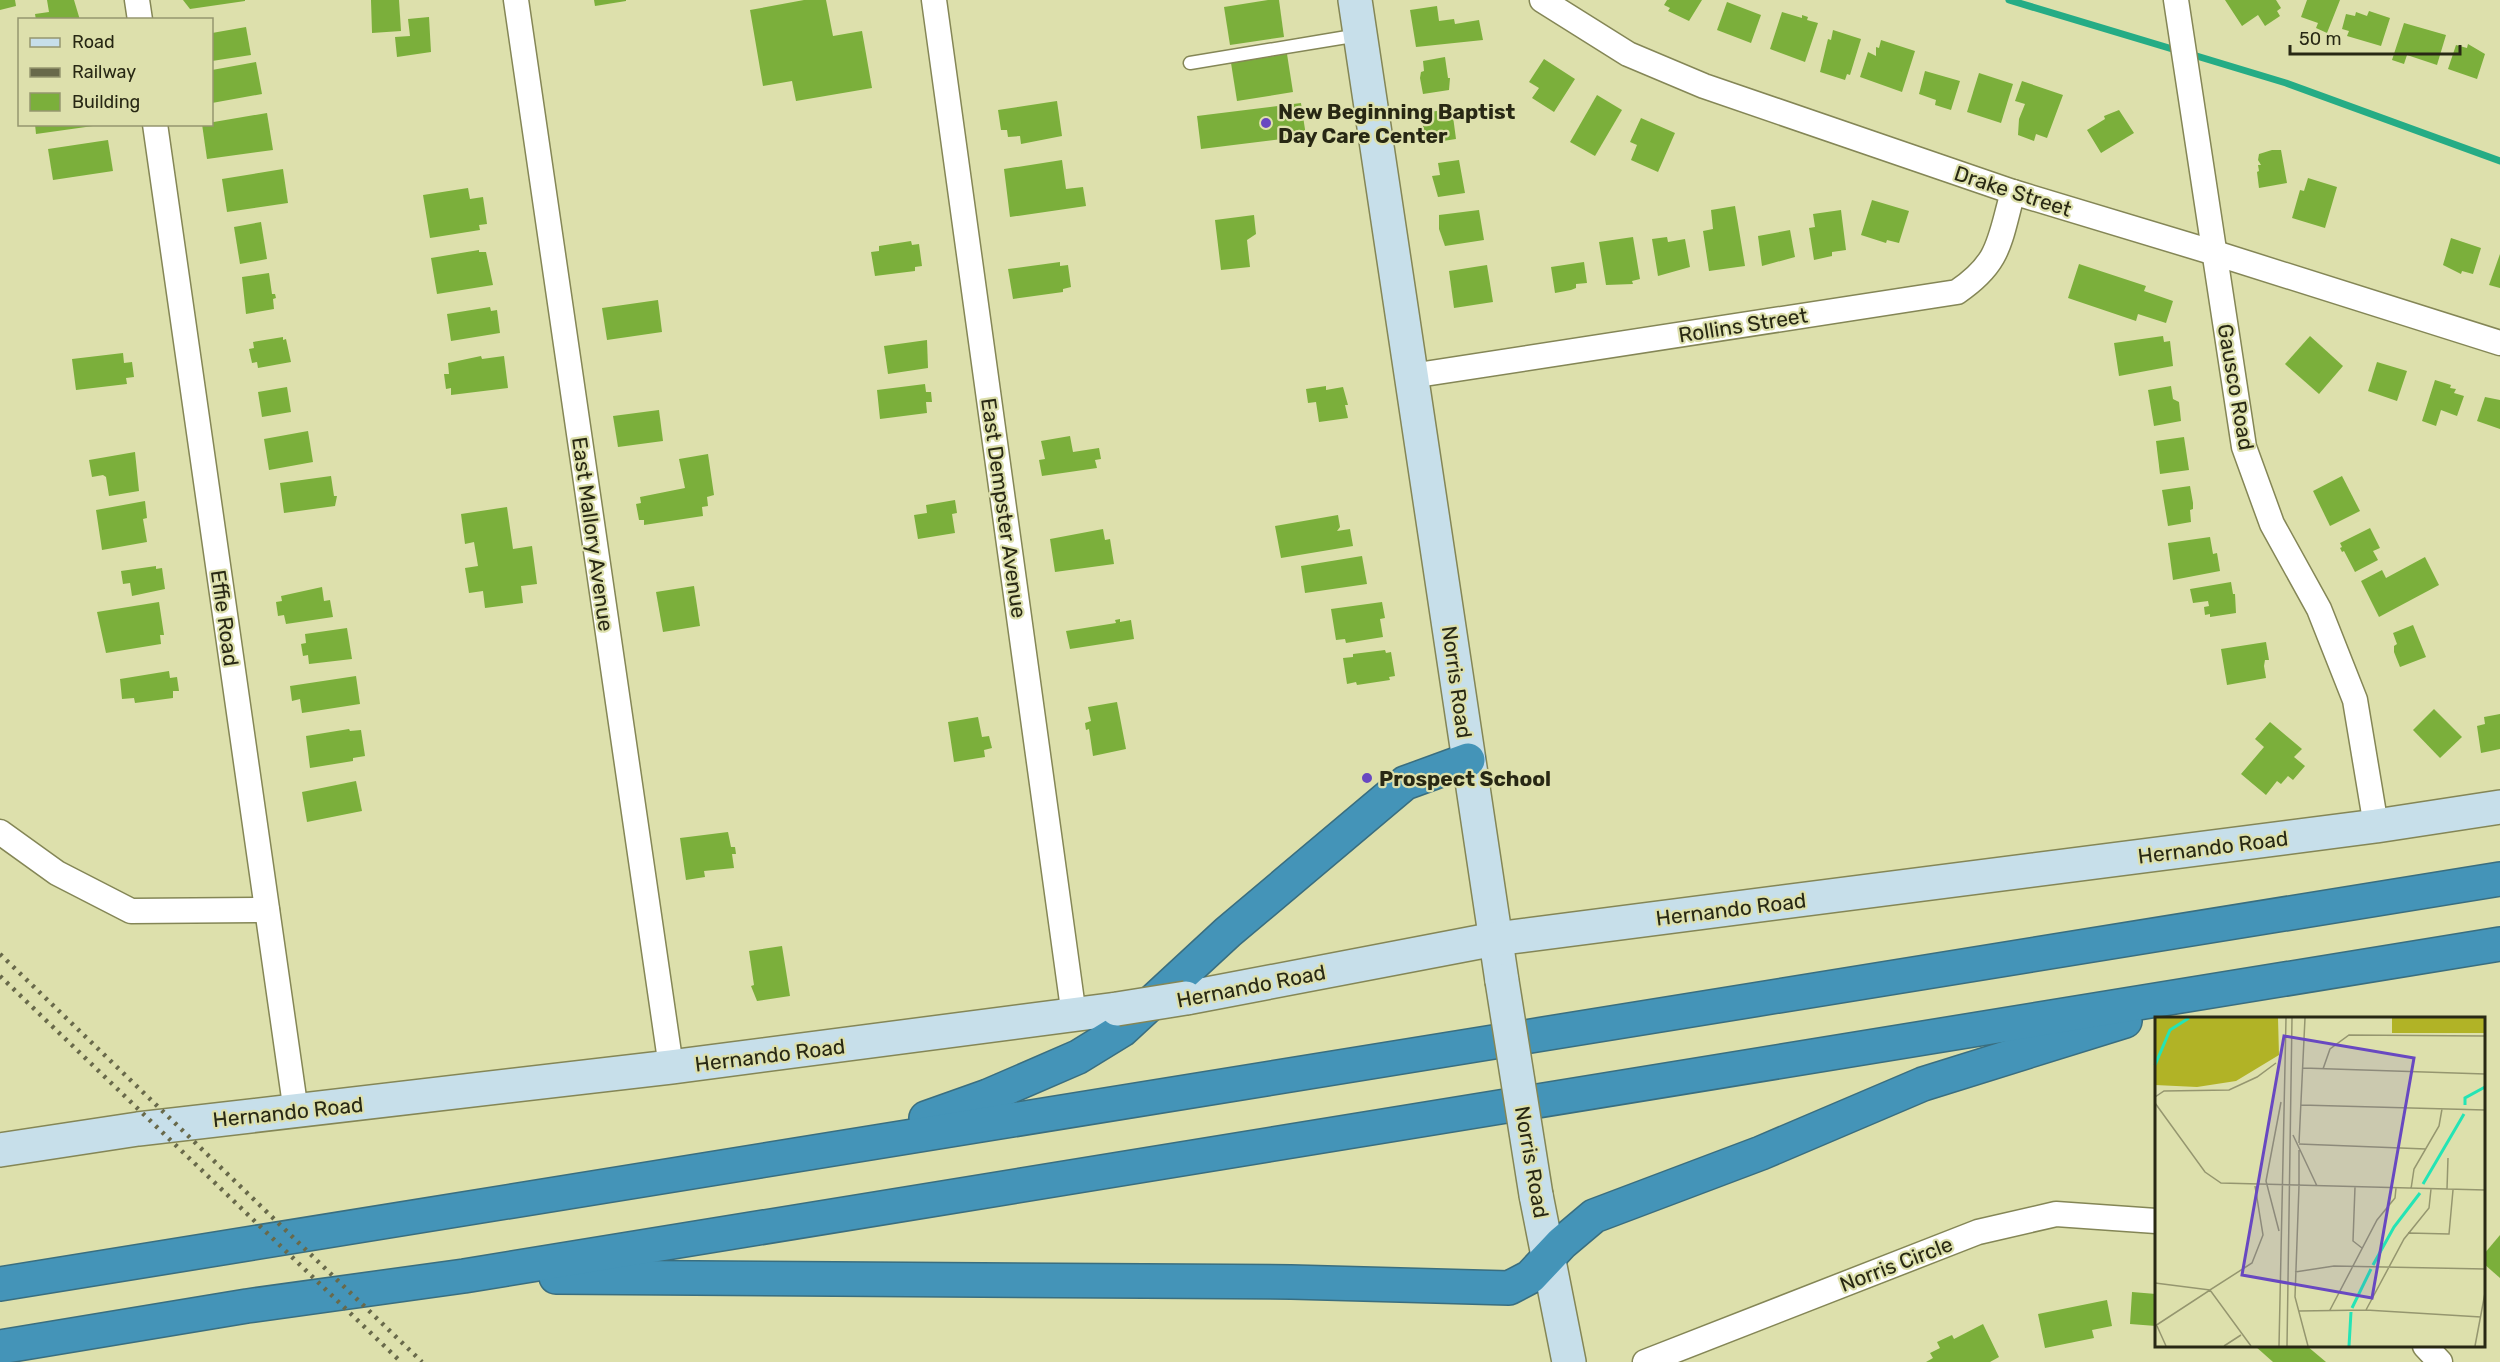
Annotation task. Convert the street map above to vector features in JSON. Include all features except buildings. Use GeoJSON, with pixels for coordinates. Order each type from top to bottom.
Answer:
{"type":"FeatureCollection","features":[{"type":"Feature","properties":{"kind":"highway"},"geometry":{"type":"LineString","coordinates":[[854,1144],[988,1096],[1078,1057],[1122,1030],[1228,932],[1405,783],[1468,760]]}},
{"type":"Feature","properties":{"kind":"highway"},"geometry":{"type":"LineString","coordinates":[[0,1284],[2500,879]]}},
{"type":"Feature","properties":{"kind":"highway"},"geometry":{"type":"LineString","coordinates":[[0,1347],[247,1306],[464,1276],[2500,944]]}},
{"type":"Feature","properties":{"kind":"highway"},"geometry":{"type":"LineString","coordinates":[[464,1276],[1291,1282],[1509,1287],[1530,1277],[1549,1260],[1562,1243],[1594,1216],[1761,1154],[1923,1084],[2070,1040],[2209,992]]}},
{"type":"Feature","properties":{"kind":"main road","name":"Norris Road"},"geometry":{"type":"LineString","coordinates":[[1355,0],[1495,939],[1536,1195],[1569,1362]]}},
{"type":"Feature","properties":{"kind":"main road","name":"Hernando Road"},"geometry":{"type":"LineString","coordinates":[[0,1150],[138,1129],[671,1067],[1074,1016],[1186,998],[1495,939],[2500,807]]}},
{"type":"Feature","properties":{"kind":"street"},"geometry":{"type":"LineString","coordinates":[[137,0],[140,18]]}},
{"type":"Feature","properties":{"kind":"street","name":"East Mallory Avenue"},"geometry":{"type":"LineString","coordinates":[[516,0],[671,1067]]}},
{"type":"Feature","properties":{"kind":"street","name":"East Dempster Avenue"},"geometry":{"type":"LineString","coordinates":[[934,0],[1074,1016]]}},
{"type":"Feature","properties":{"kind":"street","name":"Drake Street"},"geometry":{"type":"LineString","coordinates":[[1542,0],[1628,54],[1704,87],[2013,192],[2500,343]]}},
{"type":"Feature","properties":{"kind":"street","name":"Gausco Road"},"geometry":{"type":"LineString","coordinates":[[2176,0],[2244,447],[2272,524],[2319,609],[2355,700],[2376,825]]}},
{"type":"Feature","properties":{"kind":"street","name":"Effie Road"},"geometry":{"type":"LineString","coordinates":[[155,126],[296,1112]]}},
{"type":"Feature","properties":{"kind":"street","name":"Rollins Street"},"geometry":{"type":"LineString","coordinates":[[1412,376],[1957,292],[1980,277],[1996,254],[2013,192]]}},
{"type":"Feature","properties":{"kind":"street"},"geometry":{"type":"LineString","coordinates":[[0,831],[57,873],[131,911],[267,910]]}},
{"type":"Feature","properties":{"kind":"street","name":"Norris Circle"},"geometry":{"type":"LineString","coordinates":[[1646,1362],[1978,1232],[2056,1214],[2155,1221]]}},
{"type":"Feature","properties":{"kind":"street"},"geometry":{"type":"LineString","coordinates":[[2426,1347],[2440,1362]]}},
{"type":"Feature","properties":{"kind":"lane"},"geometry":{"type":"LineString","coordinates":[[1190,63],[1360,34]]}},
{"type":"Feature","properties":{"kind":"waterway"},"geometry":{"type":"LineString","coordinates":[[2009,0],[2179,51]]}},
{"type":"Feature","properties":{"kind":"waterway"},"geometry":{"type":"LineString","coordinates":[[2190,54],[2286,83],[2500,161]]}},
{"type":"Feature","properties":{"kind":"railway"},"geometry":{"type":"LineString","coordinates":[[0,954],[422,1362]]}},
{"type":"Feature","properties":{"kind":"railway"},"geometry":{"type":"LineString","coordinates":[[0,976],[401,1362]]}},
{"type":"Feature","properties":{"kind":"place","name":"New Beginning Baptist Day Care Center"},"geometry":{"type":"Point","coordinates":[1266,123]}},
{"type":"Feature","properties":{"kind":"place","name":"Prospect School"},"geometry":{"type":"Point","coordinates":[1367,778]}}]}
